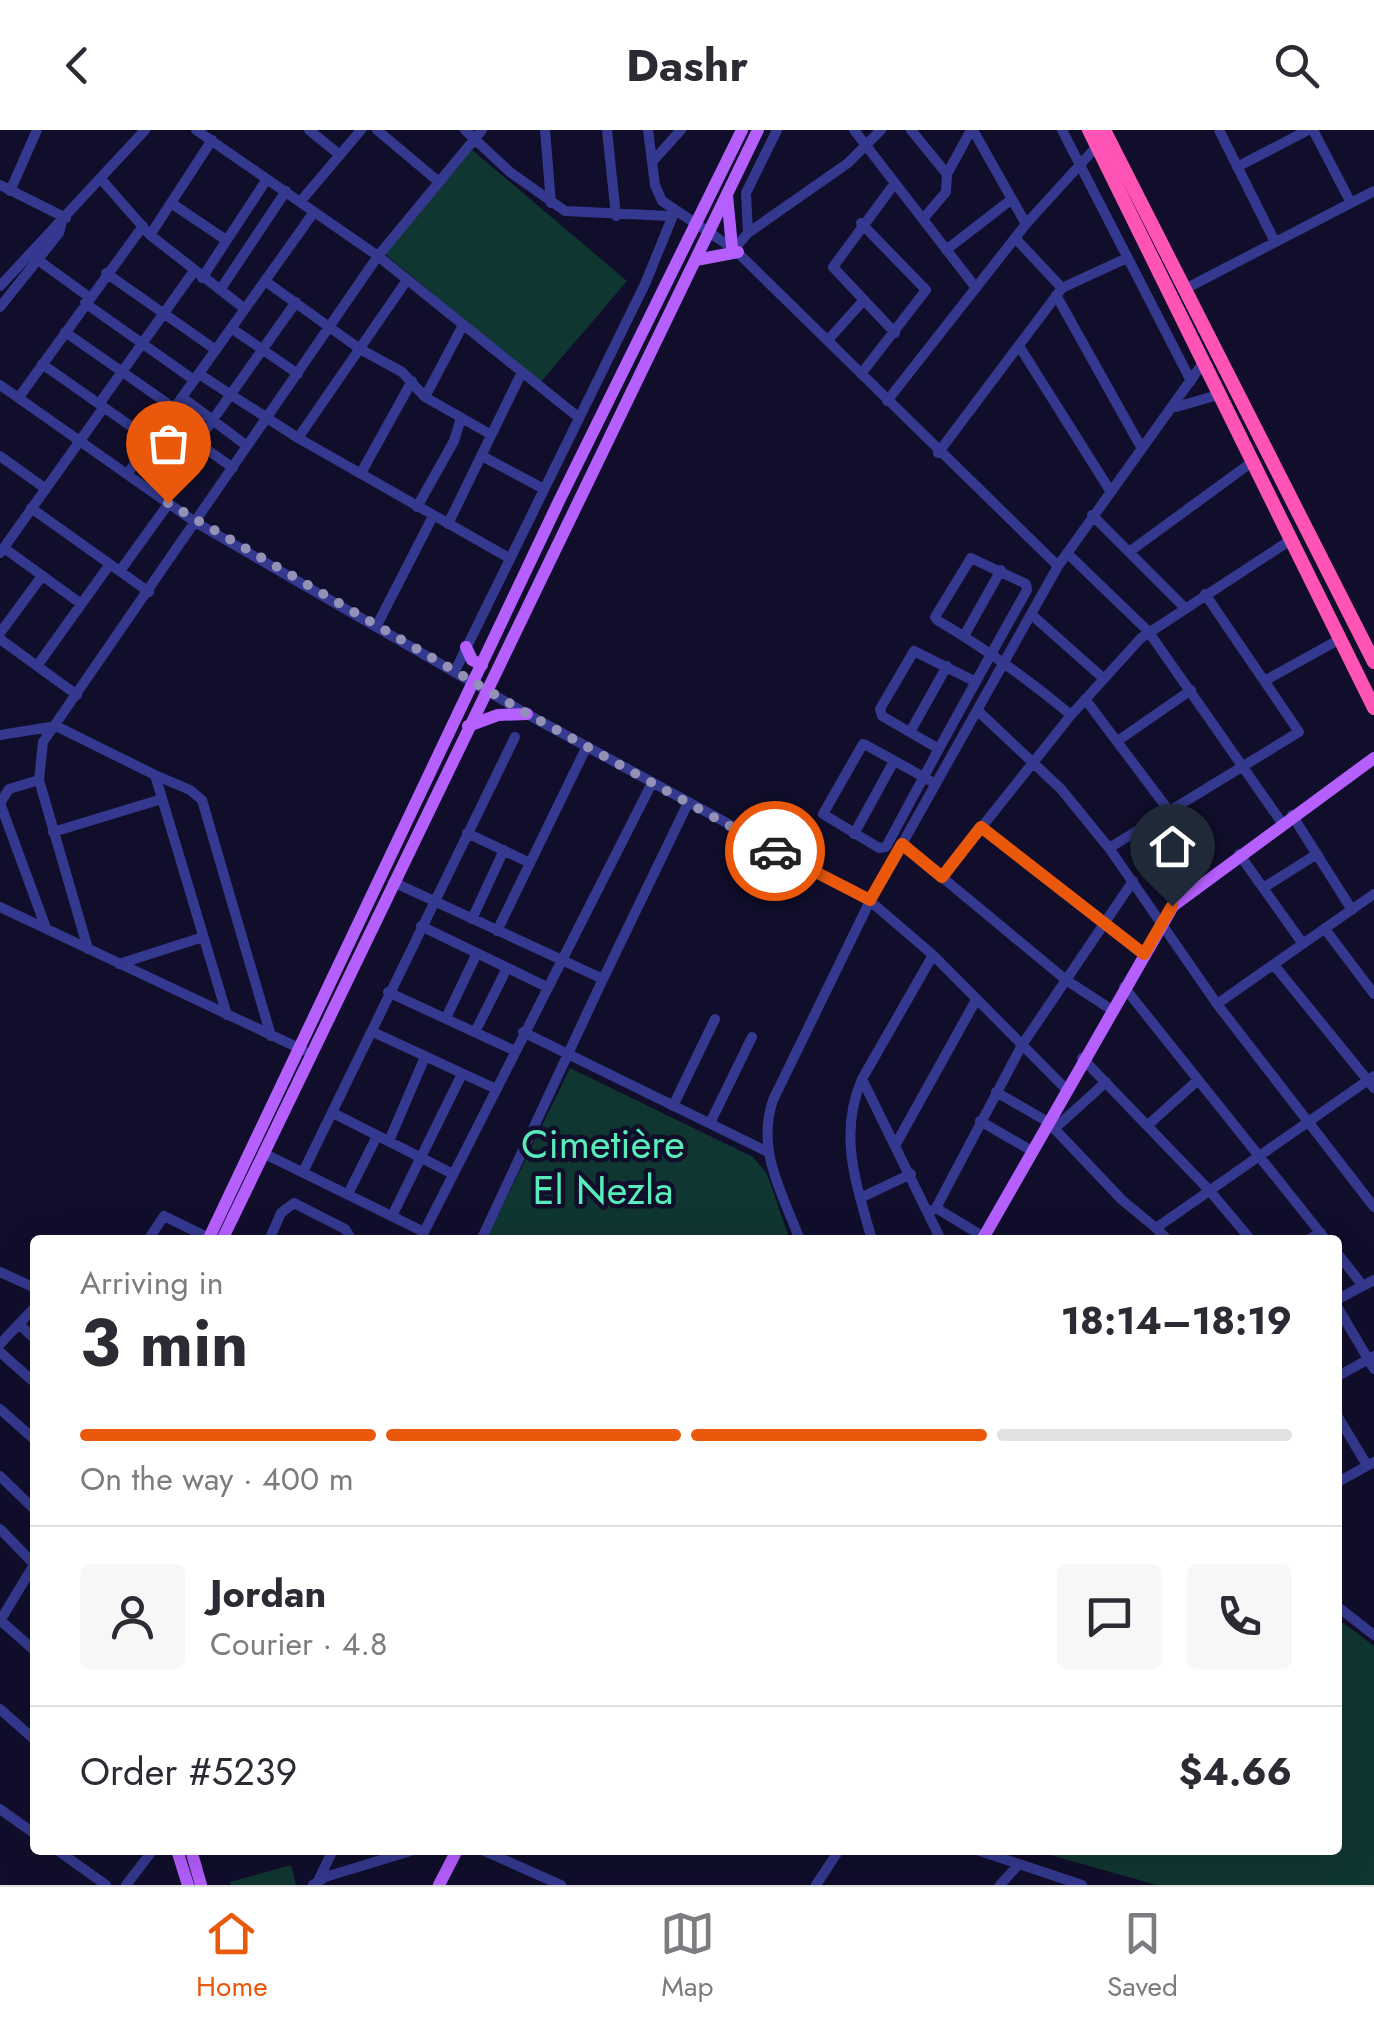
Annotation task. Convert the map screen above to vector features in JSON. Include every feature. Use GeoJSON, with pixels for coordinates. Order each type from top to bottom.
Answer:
{"type":"FeatureCollection","features":[{"type":"Feature","properties":{"kind":"highway"},"geometry":{"type":"LineString","coordinates":[[1089,130],[1374,708]]}},
{"type":"Feature","properties":{"kind":"highway"},"geometry":{"type":"LineString","coordinates":[[1104,130],[1374,662]]}},
{"type":"Feature","properties":{"kind":"main road"},"geometry":{"type":"LineString","coordinates":[[215,1235],[265,1154],[313,1055],[468,726],[482,665],[703,227],[742,130]]}},
{"type":"Feature","properties":{"kind":"main road"},"geometry":{"type":"LineString","coordinates":[[215,1235],[299,1048],[696,260],[703,227],[727,194],[758,130]]}},
{"type":"Feature","properties":{"kind":"main road"},"geometry":{"type":"LineString","coordinates":[[696,260],[735,249],[727,194]]}},
{"type":"Feature","properties":{"kind":"main road"},"geometry":{"type":"LineString","coordinates":[[466,648],[474,663],[482,665]]}},
{"type":"Feature","properties":{"kind":"main road"},"geometry":{"type":"LineString","coordinates":[[468,726],[498,715],[528,714]]}},
{"type":"Feature","properties":{"kind":"main road"},"geometry":{"type":"LineString","coordinates":[[985,1235],[1162,920],[1185,895],[1239,854],[1371,765]]}},
{"type":"Feature","properties":{"kind":"main road"},"geometry":{"type":"LineString","coordinates":[[179,1855],[188,1885]]}},
{"type":"Feature","properties":{"kind":"main road"},"geometry":{"type":"LineString","coordinates":[[193,1855],[202,1885]]}},
{"type":"Feature","properties":{"kind":"main road"},"geometry":{"type":"LineString","coordinates":[[439,1885],[454,1855]]}},
{"type":"Feature","properties":{"kind":"street"},"geometry":{"type":"LineString","coordinates":[[37,130],[5,188],[64,220]]}},
{"type":"Feature","properties":{"kind":"street"},"geometry":{"type":"LineString","coordinates":[[0,307],[59,233],[64,220],[145,130]]}},
{"type":"Feature","properties":{"kind":"street"},"geometry":{"type":"LineString","coordinates":[[196,130],[378,256],[578,417]]}},
{"type":"Feature","properties":{"kind":"street"},"geometry":{"type":"LineString","coordinates":[[310,130],[340,155]]}},
{"type":"Feature","properties":{"kind":"street"},"geometry":{"type":"LineString","coordinates":[[300,202],[361,130]]}},
{"type":"Feature","properties":{"kind":"street"},"geometry":{"type":"LineString","coordinates":[[377,130],[439,182]]}},
{"type":"Feature","properties":{"kind":"street"},"geometry":{"type":"LineString","coordinates":[[464,130],[478,134],[551,203],[565,211],[616,216],[672,214],[703,227],[735,249],[1058,566]]}},
{"type":"Feature","properties":{"kind":"street"},"geometry":{"type":"LineString","coordinates":[[545,130],[551,203]]}},
{"type":"Feature","properties":{"kind":"street"},"geometry":{"type":"LineString","coordinates":[[607,130],[616,216]]}},
{"type":"Feature","properties":{"kind":"street"},"geometry":{"type":"LineString","coordinates":[[648,130],[662,201],[672,214]]}},
{"type":"Feature","properties":{"kind":"street"},"geometry":{"type":"LineString","coordinates":[[652,162],[681,130]]}},
{"type":"Feature","properties":{"kind":"street"},"geometry":{"type":"LineString","coordinates":[[748,233],[746,192],[776,130]]}},
{"type":"Feature","properties":{"kind":"street"},"geometry":{"type":"LineString","coordinates":[[854,130],[976,288]]}},
{"type":"Feature","properties":{"kind":"street"},"geometry":{"type":"LineString","coordinates":[[735,249],[748,233],[828,179],[881,130]]}},
{"type":"Feature","properties":{"kind":"street"},"geometry":{"type":"LineString","coordinates":[[911,130],[948,174]]}},
{"type":"Feature","properties":{"kind":"street"},"geometry":{"type":"LineString","coordinates":[[923,219],[946,192],[948,174],[972,130]]}},
{"type":"Feature","properties":{"kind":"street"},"geometry":{"type":"LineString","coordinates":[[972,130],[1026,224]]}},
{"type":"Feature","properties":{"kind":"street"},"geometry":{"type":"LineString","coordinates":[[1062,130],[1191,381]]}},
{"type":"Feature","properties":{"kind":"street"},"geometry":{"type":"LineString","coordinates":[[1219,130],[1275,242]]}},
{"type":"Feature","properties":{"kind":"street"},"geometry":{"type":"LineString","coordinates":[[1237,166],[1310,130],[1350,204]]}},
{"type":"Feature","properties":{"kind":"street"},"geometry":{"type":"LineString","coordinates":[[88,949],[39,780],[43,742],[378,256],[478,134]]}},
{"type":"Feature","properties":{"kind":"street"},"geometry":{"type":"LineString","coordinates":[[19,397],[106,273],[171,203],[212,140]]}},
{"type":"Feature","properties":{"kind":"street"},"geometry":{"type":"LineString","coordinates":[[888,401],[1026,224],[1078,162],[1097,146]]}},
{"type":"Feature","properties":{"kind":"street"},"geometry":{"type":"LineString","coordinates":[[101,179],[146,231],[244,309]]}},
{"type":"Feature","properties":{"kind":"street"},"geometry":{"type":"LineString","coordinates":[[80,604],[2,550],[80,440],[121,372],[164,313],[226,240],[267,179]]}},
{"type":"Feature","properties":{"kind":"street"},"geometry":{"type":"LineString","coordinates":[[895,182],[861,223],[833,267],[895,333]]}},
{"type":"Feature","properties":{"kind":"street"},"geometry":{"type":"LineString","coordinates":[[220,290],[286,192]]}},
{"type":"Feature","properties":{"kind":"street"},"geometry":{"type":"LineString","coordinates":[[1183,290],[1374,192]]}},
{"type":"Feature","properties":{"kind":"street"},"geometry":{"type":"LineString","coordinates":[[946,250],[1012,199]]}},
{"type":"Feature","properties":{"kind":"street"},"geometry":{"type":"LineString","coordinates":[[171,203],[226,240]]}},
{"type":"Feature","properties":{"kind":"street"},"geometry":{"type":"LineString","coordinates":[[128,473],[314,212]]}},
{"type":"Feature","properties":{"kind":"street"},"geometry":{"type":"LineString","coordinates":[[454,672],[644,284],[672,214]]}},
{"type":"Feature","properties":{"kind":"street"},"geometry":{"type":"LineString","coordinates":[[0,286],[54,224],[64,220]]}},
{"type":"Feature","properties":{"kind":"street"},"geometry":{"type":"LineString","coordinates":[[860,374],[926,290],[861,223]]}},
{"type":"Feature","properties":{"kind":"street"},"geometry":{"type":"LineString","coordinates":[[1015,238],[1059,292],[1141,447]]}},
{"type":"Feature","properties":{"kind":"street"},"geometry":{"type":"LineString","coordinates":[[938,452],[1059,292],[1127,258]]}},
{"type":"Feature","properties":{"kind":"street"},"geometry":{"type":"LineString","coordinates":[[38,260],[142,343],[298,438],[509,558]]}},
{"type":"Feature","properties":{"kind":"street"},"geometry":{"type":"LineString","coordinates":[[12,271],[22,280]]}},
{"type":"Feature","properties":{"kind":"street"},"geometry":{"type":"LineString","coordinates":[[106,273],[216,350]]}},
{"type":"Feature","properties":{"kind":"street"},"geometry":{"type":"LineString","coordinates":[[265,280],[360,349],[412,381],[425,396],[488,434]]}},
{"type":"Feature","properties":{"kind":"street"},"geometry":{"type":"LineString","coordinates":[[298,438],[407,280]]}},
{"type":"Feature","properties":{"kind":"street"},"geometry":{"type":"LineString","coordinates":[[120,571],[197,442],[296,302]]}},
{"type":"Feature","properties":{"kind":"street"},"geometry":{"type":"LineString","coordinates":[[828,340],[863,302]]}},
{"type":"Feature","properties":{"kind":"street"},"geometry":{"type":"LineString","coordinates":[[425,396],[463,325]]}},
{"type":"Feature","properties":{"kind":"street"},"geometry":{"type":"LineString","coordinates":[[231,328],[298,374]]}},
{"type":"Feature","properties":{"kind":"street"},"geometry":{"type":"LineString","coordinates":[[64,332],[174,408]]}},
{"type":"Feature","properties":{"kind":"street"},"geometry":{"type":"LineString","coordinates":[[1018,346],[1109,489]]}},
{"type":"Feature","properties":{"kind":"street"},"geometry":{"type":"LineString","coordinates":[[798,1235],[766,1151],[766,1121],[774,1100],[870,900],[1058,566],[1109,489],[1176,407],[1203,363]]}},
{"type":"Feature","properties":{"kind":"street"},"geometry":{"type":"LineString","coordinates":[[42,364],[152,441]]}},
{"type":"Feature","properties":{"kind":"street"},"geometry":{"type":"LineString","coordinates":[[448,524],[520,374]]}},
{"type":"Feature","properties":{"kind":"street"},"geometry":{"type":"LineString","coordinates":[[361,473],[412,381]]}},
{"type":"Feature","properties":{"kind":"street"},"geometry":{"type":"LineString","coordinates":[[0,385],[196,522],[528,714],[870,900],[1022,1045],[1069,1082]]}},
{"type":"Feature","properties":{"kind":"street"},"geometry":{"type":"LineString","coordinates":[[1176,407],[1218,395]]}},
{"type":"Feature","properties":{"kind":"street"},"geometry":{"type":"LineString","coordinates":[[182,397],[247,446]]}},
{"type":"Feature","properties":{"kind":"street"},"geometry":{"type":"LineString","coordinates":[[418,506],[454,441],[461,418]]}},
{"type":"Feature","properties":{"kind":"street"},"geometry":{"type":"LineString","coordinates":[[166,420],[233,468]]}},
{"type":"Feature","properties":{"kind":"street"},"geometry":{"type":"LineString","coordinates":[[0,456],[46,489]]}},
{"type":"Feature","properties":{"kind":"street"},"geometry":{"type":"LineString","coordinates":[[482,456],[542,488]]}},
{"type":"Feature","properties":{"kind":"street"},"geometry":{"type":"LineString","coordinates":[[1129,552],[1252,462]]}},
{"type":"Feature","properties":{"kind":"street"},"geometry":{"type":"LineString","coordinates":[[32,508],[149,592]]}},
{"type":"Feature","properties":{"kind":"street"},"geometry":{"type":"LineString","coordinates":[[1092,515],[1184,607]]}},
{"type":"Feature","properties":{"kind":"street"},"geometry":{"type":"LineString","coordinates":[[376,627],[434,516]]}},
{"type":"Feature","properties":{"kind":"street"},"geometry":{"type":"LineString","coordinates":[[942,877],[1071,715],[1148,631],[1290,541]]}},
{"type":"Feature","properties":{"kind":"street"},"geometry":{"type":"LineString","coordinates":[[1067,553],[1148,631],[1243,768],[1317,854],[1352,910]]}},
{"type":"Feature","properties":{"kind":"street"},"geometry":{"type":"LineString","coordinates":[[936,784],[923,778],[863,744],[823,810],[824,818],[878,848],[886,847],[923,778],[976,682],[992,652],[1028,586],[970,558],[936,614],[937,620],[992,652],[1006,661],[1071,715]]}},
{"type":"Feature","properties":{"kind":"street"},"geometry":{"type":"LineString","coordinates":[[37,666],[110,564]]}},
{"type":"Feature","properties":{"kind":"street"},"geometry":{"type":"LineString","coordinates":[[964,636],[1001,570]]}},
{"type":"Feature","properties":{"kind":"street"},"geometry":{"type":"LineString","coordinates":[[42,576],[0,636],[77,695]]}},
{"type":"Feature","properties":{"kind":"street"},"geometry":{"type":"LineString","coordinates":[[1109,848],[1299,732],[1204,594]]}},
{"type":"Feature","properties":{"kind":"street"},"geometry":{"type":"LineString","coordinates":[[1032,615],[1103,678]]}},
{"type":"Feature","properties":{"kind":"street"},"geometry":{"type":"LineString","coordinates":[[1266,680],[1340,640]]}},
{"type":"Feature","properties":{"kind":"street"},"geometry":{"type":"LineString","coordinates":[[939,749],[882,716],[888,695],[914,651],[976,682]]}},
{"type":"Feature","properties":{"kind":"street"},"geometry":{"type":"LineString","coordinates":[[910,732],[947,666]]}},
{"type":"Feature","properties":{"kind":"street"},"geometry":{"type":"LineString","coordinates":[[1119,740],[1191,690]]}},
{"type":"Feature","properties":{"kind":"street"},"geometry":{"type":"LineString","coordinates":[[1085,700],[1170,812]]}},
{"type":"Feature","properties":{"kind":"street"},"geometry":{"type":"LineString","coordinates":[[978,710],[1034,762],[1109,848],[1217,1004],[1374,1207]]}},
{"type":"Feature","properties":{"kind":"street"},"geometry":{"type":"LineString","coordinates":[[0,736],[56,726],[190,790],[202,800],[272,1036]]}},
{"type":"Feature","properties":{"kind":"street"},"geometry":{"type":"LineString","coordinates":[[303,1172],[516,737]]}},
{"type":"Feature","properties":{"kind":"street"},"geometry":{"type":"LineString","coordinates":[[498,931],[586,746]]}},
{"type":"Feature","properties":{"kind":"street"},"geometry":{"type":"LineString","coordinates":[[854,834],[894,761]]}},
{"type":"Feature","properties":{"kind":"street"},"geometry":{"type":"LineString","coordinates":[[155,775],[227,1014]]}},
{"type":"Feature","properties":{"kind":"street"},"geometry":{"type":"LineString","coordinates":[[39,780],[9,789],[0,803],[46,928]]}},
{"type":"Feature","properties":{"kind":"street"},"geometry":{"type":"LineString","coordinates":[[423,1235],[652,782]]}},
{"type":"Feature","properties":{"kind":"street"},"geometry":{"type":"LineString","coordinates":[[53,832],[162,799]]}},
{"type":"Feature","properties":{"kind":"street"},"geometry":{"type":"LineString","coordinates":[[483,1235],[688,803]]}},
{"type":"Feature","properties":{"kind":"street"},"geometry":{"type":"LineString","coordinates":[[981,827],[1144,954]]}},
{"type":"Feature","properties":{"kind":"street"},"geometry":{"type":"LineString","coordinates":[[467,832],[530,863]]}},
{"type":"Feature","properties":{"kind":"street"},"geometry":{"type":"LineString","coordinates":[[902,844],[1066,980],[1112,1010]]}},
{"type":"Feature","properties":{"kind":"street"},"geometry":{"type":"LineString","coordinates":[[472,919],[504,850]]}},
{"type":"Feature","properties":{"kind":"street"},"geometry":{"type":"LineString","coordinates":[[1239,854],[1303,944]]}},
{"type":"Feature","properties":{"kind":"street"},"geometry":{"type":"LineString","coordinates":[[1263,888],[1317,854]]}},
{"type":"Feature","properties":{"kind":"street"},"geometry":{"type":"LineString","coordinates":[[933,1210],[1022,1045],[1134,880]]}},
{"type":"Feature","properties":{"kind":"street"},"geometry":{"type":"LineString","coordinates":[[392,882],[603,979]]}},
{"type":"Feature","properties":{"kind":"street"},"geometry":{"type":"LineString","coordinates":[[1217,1004],[1374,894]]}},
{"type":"Feature","properties":{"kind":"street"},"geometry":{"type":"LineString","coordinates":[[0,907],[313,1055]]}},
{"type":"Feature","properties":{"kind":"street"},"geometry":{"type":"LineString","coordinates":[[421,926],[547,987]]}},
{"type":"Feature","properties":{"kind":"street"},"geometry":{"type":"LineString","coordinates":[[1325,930],[1369,978],[1374,994]]}},
{"type":"Feature","properties":{"kind":"street"},"geometry":{"type":"LineString","coordinates":[[119,964],[202,937]]}},
{"type":"Feature","properties":{"kind":"street"},"geometry":{"type":"LineString","coordinates":[[446,1018],[477,953]]}},
{"type":"Feature","properties":{"kind":"street"},"geometry":{"type":"LineString","coordinates":[[871,1235],[848,1136],[849,1112],[862,1078],[932,955]]}},
{"type":"Feature","properties":{"kind":"street"},"geometry":{"type":"LineString","coordinates":[[1156,1228],[1305,1120],[1371,1081],[1274,965]]}},
{"type":"Feature","properties":{"kind":"street"},"geometry":{"type":"LineString","coordinates":[[475,1032],[507,968]]}},
{"type":"Feature","properties":{"kind":"street"},"geometry":{"type":"LineString","coordinates":[[1124,988],[1321,1235]]}},
{"type":"Feature","properties":{"kind":"street"},"geometry":{"type":"LineString","coordinates":[[388,992],[513,1050]]}},
{"type":"Feature","properties":{"kind":"street"},"geometry":{"type":"LineString","coordinates":[[896,1144],[976,1000]]}},
{"type":"Feature","properties":{"kind":"street"},"geometry":{"type":"LineString","coordinates":[[674,1106],[715,1019]]}},
{"type":"Feature","properties":{"kind":"street"},"geometry":{"type":"LineString","coordinates":[[373,1032],[496,1089]]}},
{"type":"Feature","properties":{"kind":"street"},"geometry":{"type":"LineString","coordinates":[[523,1032],[766,1151]]}},
{"type":"Feature","properties":{"kind":"street"},"geometry":{"type":"LineString","coordinates":[[710,1124],[752,1037]]}},
{"type":"Feature","properties":{"kind":"street"},"geometry":{"type":"LineString","coordinates":[[389,1141],[425,1057]]}},
{"type":"Feature","properties":{"kind":"street"},"geometry":{"type":"LineString","coordinates":[[1082,1058],[1247,1235]]}},
{"type":"Feature","properties":{"kind":"street"},"geometry":{"type":"LineString","coordinates":[[392,1216],[462,1074]]}},
{"type":"Feature","properties":{"kind":"street"},"geometry":{"type":"LineString","coordinates":[[862,1078],[910,1174],[933,1210],[940,1235]]}},
{"type":"Feature","properties":{"kind":"street"},"geometry":{"type":"LineString","coordinates":[[1148,1125],[1198,1080]]}},
{"type":"Feature","properties":{"kind":"street"},"geometry":{"type":"LineString","coordinates":[[1050,1125],[1106,1082]]}},
{"type":"Feature","properties":{"kind":"street"},"geometry":{"type":"LineString","coordinates":[[996,1092],[1050,1125],[1122,1200],[1163,1235]]}},
{"type":"Feature","properties":{"kind":"street"},"geometry":{"type":"LineString","coordinates":[[333,1113],[454,1174]]}},
{"type":"Feature","properties":{"kind":"street"},"geometry":{"type":"LineString","coordinates":[[980,1122],[1032,1151]]}},
{"type":"Feature","properties":{"kind":"street"},"geometry":{"type":"LineString","coordinates":[[348,1194],[377,1136]]}},
{"type":"Feature","properties":{"kind":"street"},"geometry":{"type":"LineString","coordinates":[[265,1154],[392,1216],[420,1235]]}},
{"type":"Feature","properties":{"kind":"street"},"geometry":{"type":"LineString","coordinates":[[860,1198],[910,1174]]}},
{"type":"Feature","properties":{"kind":"street"},"geometry":{"type":"LineString","coordinates":[[271,1235],[281,1212],[294,1203],[345,1228],[349,1235]]}},
{"type":"Feature","properties":{"kind":"street"},"geometry":{"type":"LineString","coordinates":[[933,1210],[978,1235]]}},
{"type":"Feature","properties":{"kind":"street"},"geometry":{"type":"LineString","coordinates":[[151,1235],[164,1216],[204,1235]]}},
{"type":"Feature","properties":{"kind":"street"},"geometry":{"type":"LineString","coordinates":[[1342,1258],[1368,1283],[1342,1297]]}},
{"type":"Feature","properties":{"kind":"street"},"geometry":{"type":"LineString","coordinates":[[0,1272],[30,1286]]}},
{"type":"Feature","properties":{"kind":"street"},"geometry":{"type":"LineString","coordinates":[[0,1344],[30,1312]]}},
{"type":"Feature","properties":{"kind":"street"},"geometry":{"type":"LineString","coordinates":[[1342,1314],[1372,1362],[1342,1374]]}},
{"type":"Feature","properties":{"kind":"street"},"geometry":{"type":"LineString","coordinates":[[18,1324],[30,1335]]}},
{"type":"Feature","properties":{"kind":"street"},"geometry":{"type":"LineString","coordinates":[[0,1352],[30,1379]]}},
{"type":"Feature","properties":{"kind":"street"},"geometry":{"type":"LineString","coordinates":[[0,1409],[30,1435]]}},
{"type":"Feature","properties":{"kind":"street"},"geometry":{"type":"LineString","coordinates":[[1342,1424],[1371,1464],[1342,1480]]}},
{"type":"Feature","properties":{"kind":"street"},"geometry":{"type":"LineString","coordinates":[[0,1476],[30,1505]]}},
{"type":"Feature","properties":{"kind":"street"},"geometry":{"type":"LineString","coordinates":[[0,1529],[30,1559]]}},
{"type":"Feature","properties":{"kind":"street"},"geometry":{"type":"LineString","coordinates":[[30,1572],[0,1620],[30,1647]]}},
{"type":"Feature","properties":{"kind":"street"},"geometry":{"type":"LineString","coordinates":[[1342,1610],[1374,1635]]}},
{"type":"Feature","properties":{"kind":"street"},"geometry":{"type":"LineString","coordinates":[[0,1708],[30,1735]]}},
{"type":"Feature","properties":{"kind":"street"},"geometry":{"type":"LineString","coordinates":[[0,1809],[30,1830]]}},
{"type":"Feature","properties":{"kind":"street"},"geometry":{"type":"LineString","coordinates":[[64,1855],[106,1885]]}},
{"type":"Feature","properties":{"kind":"street"},"geometry":{"type":"LineString","coordinates":[[126,1885],[149,1855]]}},
{"type":"Feature","properties":{"kind":"street"},"geometry":{"type":"LineString","coordinates":[[316,1882],[332,1855]]}},
{"type":"Feature","properties":{"kind":"street"},"geometry":{"type":"LineString","coordinates":[[337,1855],[344,1871]]}},
{"type":"Feature","properties":{"kind":"street"},"geometry":{"type":"LineString","coordinates":[[316,1882],[397,1855]]}},
{"type":"Feature","properties":{"kind":"street"},"geometry":{"type":"LineString","coordinates":[[493,1855],[561,1885]]}},
{"type":"Feature","properties":{"kind":"street"},"geometry":{"type":"LineString","coordinates":[[816,1885],[837,1855]]}},
{"type":"Feature","properties":{"kind":"street"},"geometry":{"type":"LineString","coordinates":[[992,1855],[1073,1884]]}},
{"type":"Feature","properties":{"kind":"street"},"geometry":{"type":"LineString","coordinates":[[1000,1885],[1019,1864]]}},
{"type":"Feature","properties":{"kind":"green space"},"geometry":{"type":"Polygon","coordinates":[[[471,149],[627,281],[540,383],[384,253],[471,149]]]}},
{"type":"Feature","properties":{"kind":"green space","name":"Cimetière El Nezla"},"geometry":{"type":"Polygon","coordinates":[[[570,1068],[753,1157],[767,1174],[788,1235],[488,1235],[570,1068]]]}},
{"type":"Feature","properties":{"kind":"green space"},"geometry":{"type":"Polygon","coordinates":[[[1342,1622],[1374,1646],[1374,1885],[1157,1885],[1050,1855],[1342,1855],[1342,1622]]]}},
{"type":"Feature","properties":{"kind":"green space"},"geometry":{"type":"Polygon","coordinates":[[[291,1865],[296,1885],[230,1882],[291,1865]]]}},
{"type":"Feature","properties":{"kind":"way so far"},"geometry":{"type":"LineString","coordinates":[[168,503],[528,714],[775,851]]}},
{"type":"Feature","properties":{"kind":"route"},"geometry":{"type":"LineString","coordinates":[[775,851],[870,900],[902,844],[942,877],[981,827],[1144,954],[1172,906]]}}]}
